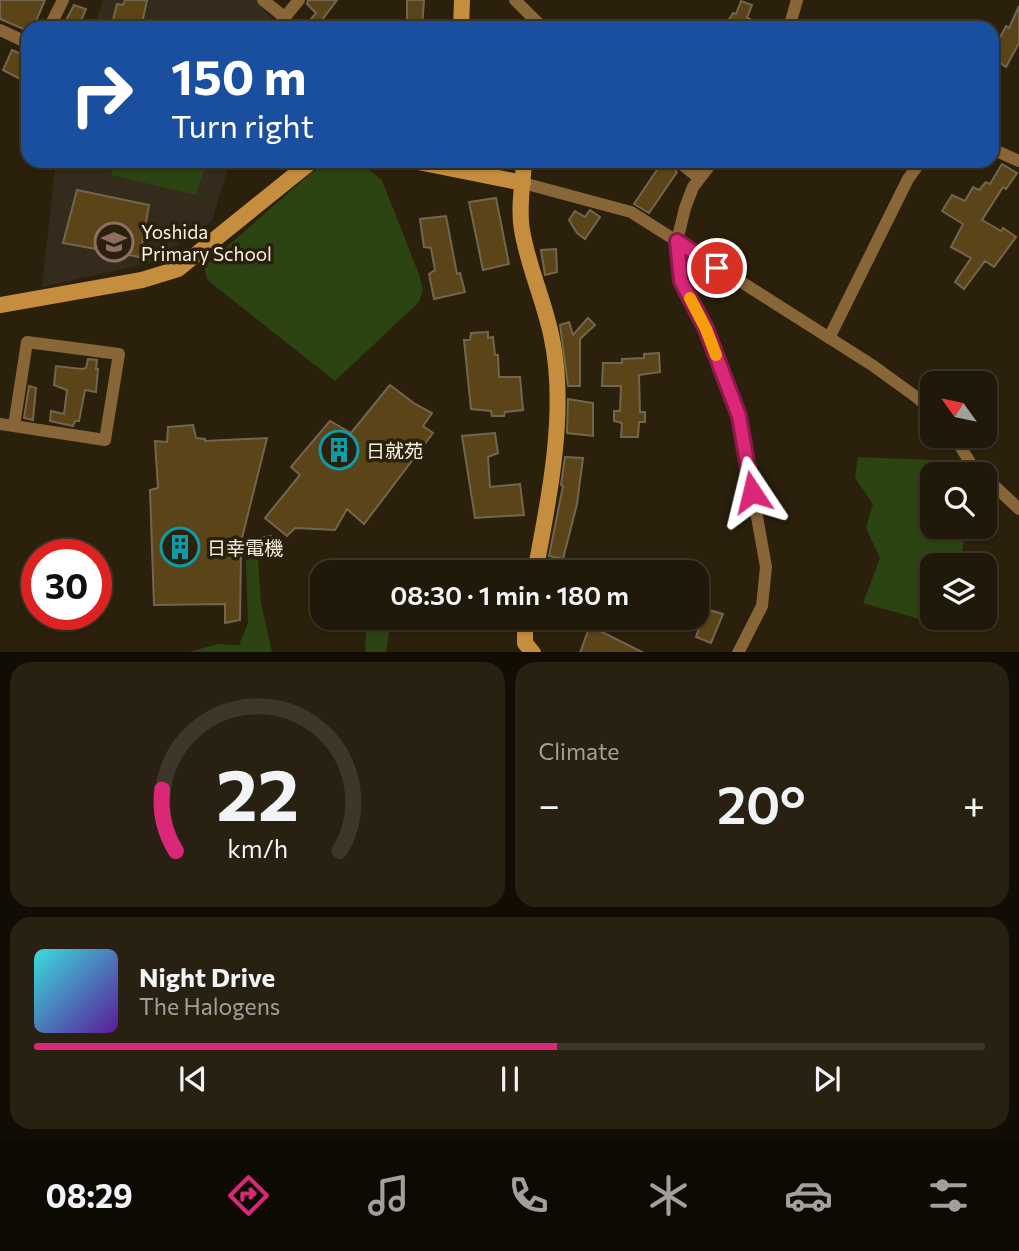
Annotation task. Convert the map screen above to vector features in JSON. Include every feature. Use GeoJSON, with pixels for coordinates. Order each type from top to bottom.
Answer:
{"type":"FeatureCollection","features":[{"type":"Feature","properties":{"kind":"street"},"geometry":{"type":"LineString","coordinates":[[52,21],[63,0]]}},
{"type":"Feature","properties":{"kind":"street"},"geometry":{"type":"LineString","coordinates":[[263,0],[284,16]]}},
{"type":"Feature","properties":{"kind":"street"},"geometry":{"type":"LineString","coordinates":[[281,21],[299,0]]}},
{"type":"Feature","properties":{"kind":"street"},"geometry":{"type":"LineString","coordinates":[[461,21],[462,0]]}},
{"type":"Feature","properties":{"kind":"street"},"geometry":{"type":"LineString","coordinates":[[515,0],[536,21]]}},
{"type":"Feature","properties":{"kind":"street"},"geometry":{"type":"LineString","coordinates":[[791,21],[797,0]]}},
{"type":"Feature","properties":{"kind":"street"},"geometry":{"type":"LineString","coordinates":[[0,30],[21,40]]}},
{"type":"Feature","properties":{"kind":"street"},"geometry":{"type":"LineString","coordinates":[[999,152],[1019,160]]}},
{"type":"Feature","properties":{"kind":"street"},"geometry":{"type":"LineString","coordinates":[[1,308],[142,280],[178,269],[303,168]]}},
{"type":"Feature","properties":{"kind":"street"},"geometry":{"type":"LineString","coordinates":[[446,168],[604,203],[631,212],[872,365],[920,400]]}},
{"type":"Feature","properties":{"kind":"street"},"geometry":{"type":"LineString","coordinates":[[524,168],[520,204],[522,230],[552,338],[557,379],[553,463],[537,560]]}},
{"type":"Feature","properties":{"kind":"street"},"geometry":{"type":"LineString","coordinates":[[687,168],[699,178]]}},
{"type":"Feature","properties":{"kind":"street"},"geometry":{"type":"LineString","coordinates":[[707,168],[699,178],[685,208],[677,241],[681,281],[706,329],[739,416],[766,567],[762,606],[739,652]]}},
{"type":"Feature","properties":{"kind":"street"},"geometry":{"type":"LineString","coordinates":[[829,338],[916,168]]}},
{"type":"Feature","properties":{"kind":"street"},"geometry":{"type":"LineString","coordinates":[[0,424],[105,440],[119,354],[27,342],[14,426]]}},
{"type":"Feature","properties":{"kind":"street"},"geometry":{"type":"LineString","coordinates":[[997,488],[1019,509]]}},
{"type":"Feature","properties":{"kind":"street"},"geometry":{"type":"LineString","coordinates":[[525,630],[525,643],[532,652]]}},
{"type":"Feature","properties":{"kind":"shaded area"},"geometry":{"type":"Polygon","coordinates":[[[103,0],[255,0],[273,20],[273,21],[96,21],[103,0]]]}},
{"type":"Feature","properties":{"kind":"shaded area","name":"Yoshida Primary School"},"geometry":{"type":"Polygon","coordinates":[[[55,168],[228,168],[212,221],[150,263],[42,287],[55,168]]]}},
{"type":"Feature","properties":{"kind":"green space"},"geometry":{"type":"Polygon","coordinates":[[[113,168],[205,168],[196,195],[111,175],[113,168]]]}},
{"type":"Feature","properties":{"kind":"green space"},"geometry":{"type":"Polygon","coordinates":[[[321,168],[366,168],[382,180],[423,290],[419,302],[335,381],[211,283],[205,266],[312,172],[321,168]]]}},
{"type":"Feature","properties":{"kind":"green space"},"geometry":{"type":"Polygon","coordinates":[[[858,457],[955,461],[920,462],[920,539],[964,539],[962,553],[920,553],[920,619],[863,603],[880,558],[866,528],[873,504],[855,478],[858,457]]]}},
{"type":"Feature","properties":{"kind":"green space"},"geometry":{"type":"Polygon","coordinates":[[[258,558],[261,603],[272,652],[189,652],[218,644],[239,645],[248,623],[246,560],[258,558]]]}},
{"type":"Feature","properties":{"kind":"green space"},"geometry":{"type":"Polygon","coordinates":[[[366,630],[389,630],[386,652],[365,652],[366,630]]]}},
{"type":"Feature","properties":{"kind":"building"},"geometry":{"type":"Polygon","coordinates":[[[0,0],[45,0],[36,21],[21,21],[21,28],[0,19],[0,0]]]}},
{"type":"Feature","properties":{"kind":"building"},"geometry":{"type":"Polygon","coordinates":[[[125,0],[147,0],[142,21],[113,21],[117,4],[123,5],[125,0]]]}},
{"type":"Feature","properties":{"kind":"building"},"geometry":{"type":"Polygon","coordinates":[[[308,0],[337,0],[321,21],[309,21],[316,13],[307,4],[308,0]]]}},
{"type":"Feature","properties":{"kind":"building"},"geometry":{"type":"Polygon","coordinates":[[[407,0],[424,0],[422,21],[407,21],[407,0]]]}},
{"type":"Feature","properties":{"kind":"building"},"geometry":{"type":"Polygon","coordinates":[[[741,1],[752,5],[747,18],[749,21],[728,21],[733,13],[736,14],[741,1]]]}},
{"type":"Feature","properties":{"kind":"building"},"geometry":{"type":"Polygon","coordinates":[[[74,5],[86,9],[81,21],[66,21],[74,5]]]}},
{"type":"Feature","properties":{"kind":"building"},"geometry":{"type":"Polygon","coordinates":[[[1019,6],[1019,43],[1006,67],[999,62],[999,40],[1006,26],[1009,28],[1019,6]]]}},
{"type":"Feature","properties":{"kind":"building"},"geometry":{"type":"Polygon","coordinates":[[[12,50],[21,54],[21,79],[3,70],[12,50]]]}},
{"type":"Feature","properties":{"kind":"building"},"geometry":{"type":"Polygon","coordinates":[[[1002,164],[1017,173],[1006,189],[1003,187],[982,220],[1001,231],[1003,228],[1016,237],[994,267],[985,261],[964,289],[955,282],[971,258],[951,247],[963,224],[942,211],[952,195],[965,201],[973,187],[979,190],[986,182],[990,184],[1002,164]]]}},
{"type":"Feature","properties":{"kind":"building"},"geometry":{"type":"Polygon","coordinates":[[[658,168],[673,168],[677,172],[649,213],[634,204],[658,168]]]}},
{"type":"Feature","properties":{"kind":"building"},"geometry":{"type":"Polygon","coordinates":[[[77,190],[149,205],[140,257],[63,243],[77,190]]]}},
{"type":"Feature","properties":{"kind":"building"},"geometry":{"type":"Polygon","coordinates":[[[496,198],[509,264],[483,270],[469,202],[496,198]]]}},
{"type":"Feature","properties":{"kind":"building"},"geometry":{"type":"Polygon","coordinates":[[[590,210],[600,217],[585,239],[577,233],[569,220],[575,211],[585,217],[590,210]]]}},
{"type":"Feature","properties":{"kind":"building"},"geometry":{"type":"Polygon","coordinates":[[[446,216],[457,274],[460,273],[465,292],[434,299],[429,274],[435,270],[431,248],[424,247],[420,219],[446,216]]]}},
{"type":"Feature","properties":{"kind":"building"},"geometry":{"type":"Polygon","coordinates":[[[556,249],[557,272],[545,275],[541,250],[556,249]]]}},
{"type":"Feature","properties":{"kind":"building"},"geometry":{"type":"Polygon","coordinates":[[[588,318],[595,325],[580,339],[580,386],[568,386],[560,325],[569,322],[573,335],[588,318]]]}},
{"type":"Feature","properties":{"kind":"building"},"geometry":{"type":"Polygon","coordinates":[[[488,332],[488,338],[493,337],[495,355],[498,355],[499,377],[520,377],[523,410],[505,412],[504,416],[492,416],[491,411],[471,409],[464,340],[470,340],[471,333],[488,332]]]}},
{"type":"Feature","properties":{"kind":"building"},"geometry":{"type":"Polygon","coordinates":[[[659,353],[660,372],[639,375],[640,412],[645,412],[645,422],[639,422],[638,437],[621,437],[622,423],[614,421],[614,411],[620,411],[621,386],[602,386],[603,363],[622,363],[622,359],[644,358],[644,354],[659,353]]]}},
{"type":"Feature","properties":{"kind":"building"},"geometry":{"type":"Polygon","coordinates":[[[88,359],[97,360],[96,392],[85,390],[79,421],[75,421],[73,426],[50,421],[51,411],[64,414],[67,390],[54,385],[56,366],[82,369],[86,368],[88,359]]]}},
{"type":"Feature","properties":{"kind":"building","name":"日就苑"},"geometry":{"type":"Polygon","coordinates":[[[390,385],[432,413],[423,426],[433,433],[364,524],[347,509],[335,530],[295,528],[287,536],[265,518],[300,475],[291,467],[330,421],[351,433],[390,385]]]}},
{"type":"Feature","properties":{"kind":"building"},"geometry":{"type":"Polygon","coordinates":[[[29,386],[36,388],[33,420],[24,418],[29,386]]]}},
{"type":"Feature","properties":{"kind":"building"},"geometry":{"type":"Polygon","coordinates":[[[568,399],[593,403],[593,436],[567,433],[568,399]]]}},
{"type":"Feature","properties":{"kind":"building"},"geometry":{"type":"Polygon","coordinates":[[[193,425],[196,438],[205,441],[267,438],[239,550],[247,540],[271,536],[272,554],[241,553],[240,620],[225,623],[225,604],[154,605],[150,490],[158,488],[155,441],[167,442],[168,427],[193,425]]]}},
{"type":"Feature","properties":{"kind":"building"},"geometry":{"type":"Polygon","coordinates":[[[495,433],[498,453],[488,457],[490,487],[520,484],[524,515],[475,518],[462,436],[495,433]]]}},
{"type":"Feature","properties":{"kind":"building"},"geometry":{"type":"Polygon","coordinates":[[[565,457],[583,458],[577,504],[563,559],[549,556],[563,486],[565,457]]]}},
{"type":"Feature","properties":{"kind":"building"},"geometry":{"type":"Polygon","coordinates":[[[709,610],[723,614],[711,643],[696,637],[698,630],[709,630],[709,610]]]}},
{"type":"Feature","properties":{"kind":"building"},"geometry":{"type":"Polygon","coordinates":[[[588,630],[596,630],[642,652],[580,652],[588,630]]]}},
{"type":"Feature","properties":{"kind":"slow traffic"},"geometry":{"type":"LineString","coordinates":[[690,298],[716,355]]}},
{"type":"Feature","properties":{"kind":"place","name":"Yoshida Primary School"},"geometry":{"type":"Point","coordinates":[114,242]}},
{"type":"Feature","properties":{"kind":"place","name":"日就苑"},"geometry":{"type":"Point","coordinates":[339,450]}},
{"type":"Feature","properties":{"kind":"place","name":"日幸電機"},"geometry":{"type":"Point","coordinates":[180,547]}},
{"type":"Feature","properties":{"kind":"route"},"geometry":{"type":"LineString","coordinates":[[717,268],[677,241],[681,281],[706,329],[739,416],[752,492]]}}]}
